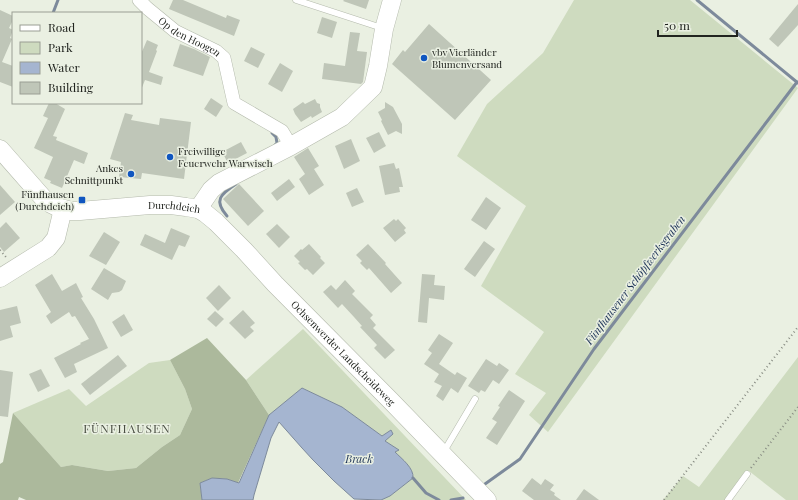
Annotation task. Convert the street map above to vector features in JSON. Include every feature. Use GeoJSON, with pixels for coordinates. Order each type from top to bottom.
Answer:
{"type":"FeatureCollection","features":[{"type":"Feature","properties":{"kind":"street","name":"Op den Hoogen"},"geometry":{"type":"LineString","coordinates":[[139,0],[175,31],[216,51],[224,58],[234,103],[282,131],[291,146]]}},
{"type":"Feature","properties":{"kind":"street","name":"Durchdeich"},"geometry":{"type":"LineString","coordinates":[[63,209],[80,211],[158,205],[198,209],[211,190],[219,183],[342,118],[373,87],[384,29],[392,0]]}},
{"type":"Feature","properties":{"kind":"street"},"geometry":{"type":"LineString","coordinates":[[0,149],[44,198],[51,204],[63,209],[56,238],[48,248],[0,278]]}},
{"type":"Feature","properties":{"kind":"street","name":"Ochsenwerder Landscheideweg"},"geometry":{"type":"LineString","coordinates":[[198,209],[216,222],[244,250],[274,284],[487,500]]}},
{"type":"Feature","properties":{"kind":"lane"},"geometry":{"type":"LineString","coordinates":[[296,0],[384,29]]}},
{"type":"Feature","properties":{"kind":"lane"},"geometry":{"type":"LineString","coordinates":[[442,454],[474,399]]}},
{"type":"Feature","properties":{"kind":"lane"},"geometry":{"type":"LineString","coordinates":[[728,500],[747,474]]}},
{"type":"Feature","properties":{"kind":"path"},"geometry":{"type":"LineString","coordinates":[[664,500],[798,327]]}},
{"type":"Feature","properties":{"kind":"path"},"geometry":{"type":"LineString","coordinates":[[747,474],[798,407]]}},
{"type":"Feature","properties":{"kind":"green space"},"geometry":{"type":"Polygon","coordinates":[[[574,0],[690,0],[798,88],[548,432],[529,415],[546,393],[515,374],[544,332],[481,286],[526,206],[457,156],[487,104],[543,53],[574,0]]]}},
{"type":"Feature","properties":{"kind":"green space"},"geometry":{"type":"Polygon","coordinates":[[[303,329],[466,500],[381,500],[390,496],[413,478],[413,474],[409,467],[395,452],[398,450],[385,441],[391,430],[382,436],[342,407],[302,388],[269,415],[246,380],[303,329]]]}},
{"type":"Feature","properties":{"kind":"green space"},"geometry":{"type":"Polygon","coordinates":[[[207,338],[246,380],[269,415],[238,483],[227,479],[212,478],[200,483],[202,500],[26,500],[19,497],[18,500],[0,500],[0,464],[3,462],[13,413],[61,467],[72,465],[108,471],[136,468],[162,447],[180,435],[192,409],[185,389],[170,360],[207,338]]]}},
{"type":"Feature","properties":{"kind":"green space"},"geometry":{"type":"Polygon","coordinates":[[[798,357],[798,500],[786,500],[749,471],[725,500],[663,500],[683,476],[699,487],[798,357]]]}},
{"type":"Feature","properties":{"kind":"green space"},"geometry":{"type":"Polygon","coordinates":[[[170,360],[185,389],[192,409],[180,435],[162,447],[136,468],[108,471],[72,465],[61,467],[13,413],[69,389],[86,406],[149,363],[170,360]]]}},
{"type":"Feature","properties":{"kind":"water","name":"Brack"},"geometry":{"type":"Polygon","coordinates":[[[302,388],[342,407],[382,436],[391,430],[393,434],[385,441],[399,450],[395,452],[410,467],[413,478],[390,496],[381,500],[354,499],[313,460],[279,422],[271,438],[253,500],[202,500],[200,483],[212,478],[227,479],[239,483],[269,415],[302,388]]]}},
{"type":"Feature","properties":{"kind":"building"},"geometry":{"type":"Polygon","coordinates":[[[173,0],[183,0],[226,18],[227,15],[240,20],[234,36],[169,9],[173,0]]]}},
{"type":"Feature","properties":{"kind":"building"},"geometry":{"type":"Polygon","coordinates":[[[369,0],[366,9],[343,1],[369,0]]]}},
{"type":"Feature","properties":{"kind":"building"},"geometry":{"type":"Polygon","coordinates":[[[798,4],[798,25],[778,47],[769,39],[798,4]]]}},
{"type":"Feature","properties":{"kind":"building"},"geometry":{"type":"Polygon","coordinates":[[[0,10],[12,16],[12,22],[9,28],[12,30],[10,38],[12,39],[2,62],[12,66],[12,87],[0,82],[0,10]]]}},
{"type":"Feature","properties":{"kind":"building"},"geometry":{"type":"Polygon","coordinates":[[[322,17],[337,22],[332,38],[317,33],[322,17]]]}},
{"type":"Feature","properties":{"kind":"building"},"geometry":{"type":"Polygon","coordinates":[[[429,24],[491,80],[455,120],[392,64],[403,50],[405,52],[429,24]]]}},
{"type":"Feature","properties":{"kind":"building"},"geometry":{"type":"Polygon","coordinates":[[[350,32],[360,33],[357,51],[367,52],[363,82],[361,84],[322,79],[324,63],[345,66],[350,32]]]}},
{"type":"Feature","properties":{"kind":"building"},"geometry":{"type":"Polygon","coordinates":[[[147,40],[158,45],[149,72],[163,77],[161,85],[145,80],[142,88],[142,52],[147,40]]]}},
{"type":"Feature","properties":{"kind":"building"},"geometry":{"type":"Polygon","coordinates":[[[180,44],[210,57],[203,76],[173,66],[180,44]]]}},
{"type":"Feature","properties":{"kind":"building"},"geometry":{"type":"Polygon","coordinates":[[[251,47],[265,54],[258,68],[244,61],[251,47]]]}},
{"type":"Feature","properties":{"kind":"building"},"geometry":{"type":"Polygon","coordinates":[[[280,63],[293,71],[282,92],[268,84],[280,63]]]}},
{"type":"Feature","properties":{"kind":"building"},"geometry":{"type":"Polygon","coordinates":[[[211,98],[223,106],[216,117],[204,109],[211,98]]]}},
{"type":"Feature","properties":{"kind":"building"},"geometry":{"type":"Polygon","coordinates":[[[315,99],[317,103],[320,104],[322,112],[301,122],[293,109],[303,102],[305,104],[315,99]]]}},
{"type":"Feature","properties":{"kind":"building"},"geometry":{"type":"Polygon","coordinates":[[[385,102],[393,107],[402,124],[402,134],[396,131],[388,135],[378,112],[385,108],[385,102]]]}},
{"type":"Feature","properties":{"kind":"building"},"geometry":{"type":"Polygon","coordinates":[[[49,104],[57,104],[65,109],[53,136],[57,137],[56,140],[88,153],[84,164],[74,160],[62,188],[50,183],[51,181],[44,178],[53,157],[34,148],[48,118],[43,116],[49,104]]]}},
{"type":"Feature","properties":{"kind":"building"},"geometry":{"type":"Polygon","coordinates":[[[125,113],[133,115],[131,120],[159,125],[160,118],[191,122],[184,179],[142,173],[141,179],[119,177],[121,162],[110,159],[125,113]]]}},
{"type":"Feature","properties":{"kind":"building"},"geometry":{"type":"Polygon","coordinates":[[[379,132],[386,146],[374,153],[366,138],[379,132]]]}},
{"type":"Feature","properties":{"kind":"building"},"geometry":{"type":"Polygon","coordinates":[[[351,139],[360,161],[344,169],[335,146],[351,139]]]}},
{"type":"Feature","properties":{"kind":"building"},"geometry":{"type":"Polygon","coordinates":[[[241,142],[247,153],[228,163],[222,152],[241,142]]]}},
{"type":"Feature","properties":{"kind":"building"},"geometry":{"type":"Polygon","coordinates":[[[308,148],[319,166],[314,169],[324,185],[309,195],[299,179],[305,174],[294,157],[308,148]]]}},
{"type":"Feature","properties":{"kind":"building"},"geometry":{"type":"Polygon","coordinates":[[[394,163],[396,169],[399,168],[403,187],[399,187],[400,192],[385,195],[379,166],[394,163]]]}},
{"type":"Feature","properties":{"kind":"building"},"geometry":{"type":"Polygon","coordinates":[[[289,179],[295,187],[277,201],[271,193],[289,179]]]}},
{"type":"Feature","properties":{"kind":"building"},"geometry":{"type":"Polygon","coordinates":[[[239,184],[264,211],[248,226],[223,199],[239,184]]]}},
{"type":"Feature","properties":{"kind":"building"},"geometry":{"type":"Polygon","coordinates":[[[0,185],[15,202],[0,215],[0,185]]]}},
{"type":"Feature","properties":{"kind":"building"},"geometry":{"type":"Polygon","coordinates":[[[357,188],[364,202],[352,207],[346,193],[357,188]]]}},
{"type":"Feature","properties":{"kind":"building"},"geometry":{"type":"Polygon","coordinates":[[[486,197],[501,208],[486,230],[471,220],[486,197]]]}},
{"type":"Feature","properties":{"kind":"building"},"geometry":{"type":"Polygon","coordinates":[[[394,219],[396,221],[398,219],[406,228],[404,230],[406,233],[395,242],[383,228],[394,219]]]}},
{"type":"Feature","properties":{"kind":"building"},"geometry":{"type":"Polygon","coordinates":[[[6,222],[20,238],[4,252],[0,247],[0,228],[6,222]]]}},
{"type":"Feature","properties":{"kind":"building"},"geometry":{"type":"Polygon","coordinates":[[[277,224],[290,237],[279,248],[266,234],[277,224]]]}},
{"type":"Feature","properties":{"kind":"building"},"geometry":{"type":"Polygon","coordinates":[[[171,228],[190,236],[185,247],[179,245],[172,260],[140,245],[145,234],[165,243],[171,228]]]}},
{"type":"Feature","properties":{"kind":"building"},"geometry":{"type":"Polygon","coordinates":[[[104,232],[120,242],[106,265],[89,256],[104,232]]]}},
{"type":"Feature","properties":{"kind":"building"},"geometry":{"type":"Polygon","coordinates":[[[484,241],[495,249],[475,277],[464,269],[484,241]]]}},
{"type":"Feature","properties":{"kind":"building"},"geometry":{"type":"Polygon","coordinates":[[[309,244],[325,263],[313,275],[298,263],[300,262],[294,256],[309,244]]]}},
{"type":"Feature","properties":{"kind":"building"},"geometry":{"type":"Polygon","coordinates":[[[368,244],[402,283],[391,293],[369,268],[367,270],[360,263],[362,261],[356,255],[368,244]]]}},
{"type":"Feature","properties":{"kind":"building"},"geometry":{"type":"Polygon","coordinates":[[[104,268],[126,281],[122,290],[112,293],[108,300],[91,289],[104,268]]]}},
{"type":"Feature","properties":{"kind":"building"},"geometry":{"type":"Polygon","coordinates":[[[52,274],[62,291],[76,283],[83,297],[81,298],[94,319],[108,348],[74,364],[77,372],[65,378],[54,358],[89,339],[75,316],[72,317],[69,312],[51,324],[46,316],[51,312],[35,285],[52,274]]]}},
{"type":"Feature","properties":{"kind":"building"},"geometry":{"type":"Polygon","coordinates":[[[422,274],[435,275],[434,285],[445,286],[444,300],[429,298],[427,323],[418,322],[422,274]]]}},
{"type":"Feature","properties":{"kind":"building"},"geometry":{"type":"Polygon","coordinates":[[[345,280],[355,291],[352,294],[373,315],[370,318],[376,325],[373,328],[395,350],[385,359],[374,348],[377,345],[360,327],[362,326],[342,304],[338,308],[323,292],[331,285],[336,290],[345,280]]]}},
{"type":"Feature","properties":{"kind":"building"},"geometry":{"type":"Polygon","coordinates":[[[219,285],[231,298],[218,311],[206,298],[219,285]]]}},
{"type":"Feature","properties":{"kind":"building"},"geometry":{"type":"Polygon","coordinates":[[[17,306],[21,323],[10,326],[13,337],[0,341],[0,310],[17,306]]]}},
{"type":"Feature","properties":{"kind":"building"},"geometry":{"type":"Polygon","coordinates":[[[243,310],[255,323],[250,327],[254,331],[245,339],[229,323],[243,310]]]}},
{"type":"Feature","properties":{"kind":"building"},"geometry":{"type":"Polygon","coordinates":[[[215,311],[224,319],[216,327],[207,319],[215,311]]]}},
{"type":"Feature","properties":{"kind":"building"},"geometry":{"type":"Polygon","coordinates":[[[124,314],[133,330],[121,337],[112,322],[124,314]]]}},
{"type":"Feature","properties":{"kind":"building"},"geometry":{"type":"Polygon","coordinates":[[[439,334],[453,343],[439,364],[455,375],[457,372],[467,378],[458,393],[451,388],[443,401],[436,396],[442,386],[434,382],[439,374],[424,364],[432,353],[428,350],[439,334]]]}},
{"type":"Feature","properties":{"kind":"building"},"geometry":{"type":"Polygon","coordinates":[[[118,355],[127,366],[90,395],[81,384],[118,355]]]}},
{"type":"Feature","properties":{"kind":"building"},"geometry":{"type":"Polygon","coordinates":[[[486,359],[497,366],[499,363],[509,370],[499,384],[493,380],[485,392],[481,390],[479,393],[468,386],[486,359]]]}},
{"type":"Feature","properties":{"kind":"building"},"geometry":{"type":"Polygon","coordinates":[[[41,369],[50,386],[38,392],[29,374],[41,369]]]}},
{"type":"Feature","properties":{"kind":"building"},"geometry":{"type":"Polygon","coordinates":[[[0,370],[13,372],[8,417],[0,416],[0,370]]]}},
{"type":"Feature","properties":{"kind":"building"},"geometry":{"type":"Polygon","coordinates":[[[509,390],[525,401],[497,445],[486,438],[497,422],[492,419],[500,407],[498,406],[509,390]]]}},
{"type":"Feature","properties":{"kind":"building"},"geometry":{"type":"Polygon","coordinates":[[[532,478],[541,485],[545,479],[554,485],[550,490],[561,500],[534,500],[522,491],[532,478]]]}},
{"type":"Feature","properties":{"kind":"building"},"geometry":{"type":"Polygon","coordinates":[[[584,489],[599,500],[576,500],[584,489]]]}},
{"type":"Feature","properties":{"kind":"waterway"},"geometry":{"type":"LineString","coordinates":[[53,12],[58,0]]}},
{"type":"Feature","properties":{"kind":"waterway"},"geometry":{"type":"LineString","coordinates":[[697,0],[798,83]]}},
{"type":"Feature","properties":{"kind":"waterway","name":"Fünfhausener Schöpfwerksgraben"},"geometry":{"type":"LineString","coordinates":[[485,484],[520,459],[594,349],[797,82]]}},
{"type":"Feature","properties":{"kind":"waterway"},"geometry":{"type":"LineString","coordinates":[[272,133],[276,137],[277,143],[275,145]]}},
{"type":"Feature","properties":{"kind":"waterway"},"geometry":{"type":"LineString","coordinates":[[227,216],[220,206],[220,201],[223,194],[236,184]]}},
{"type":"Feature","properties":{"kind":"waterway","name":"Fünfhausener Schöpfwerksgraben"},"geometry":{"type":"LineString","coordinates":[[413,478],[426,493],[439,500]]}},
{"type":"Feature","properties":{"kind":"waterway","name":"Fünfhausener Schöpfwerksgraben"},"geometry":{"type":"LineString","coordinates":[[451,500],[463,498]]}},
{"type":"Feature","properties":{"kind":"place","name":"vbv Vierländer Blumenversand"},"geometry":{"type":"Point","coordinates":[424,58]}},
{"type":"Feature","properties":{"kind":"place","name":"Freiwillige Feuerwehr Warwisch"},"geometry":{"type":"Point","coordinates":[170,157]}},
{"type":"Feature","properties":{"kind":"place","name":"Ankes Schnittpunkt"},"geometry":{"type":"Point","coordinates":[131,174]}},
{"type":"Feature","properties":{"kind":"place","name":"Fünfhausen (Durchdeich)"},"geometry":{"type":"Point","coordinates":[82,200]}},
{"type":"Feature","properties":{"kind":"district","name":"FÜNFHAUSEN"},"geometry":{"type":"Point","coordinates":[127,429]}}]}
